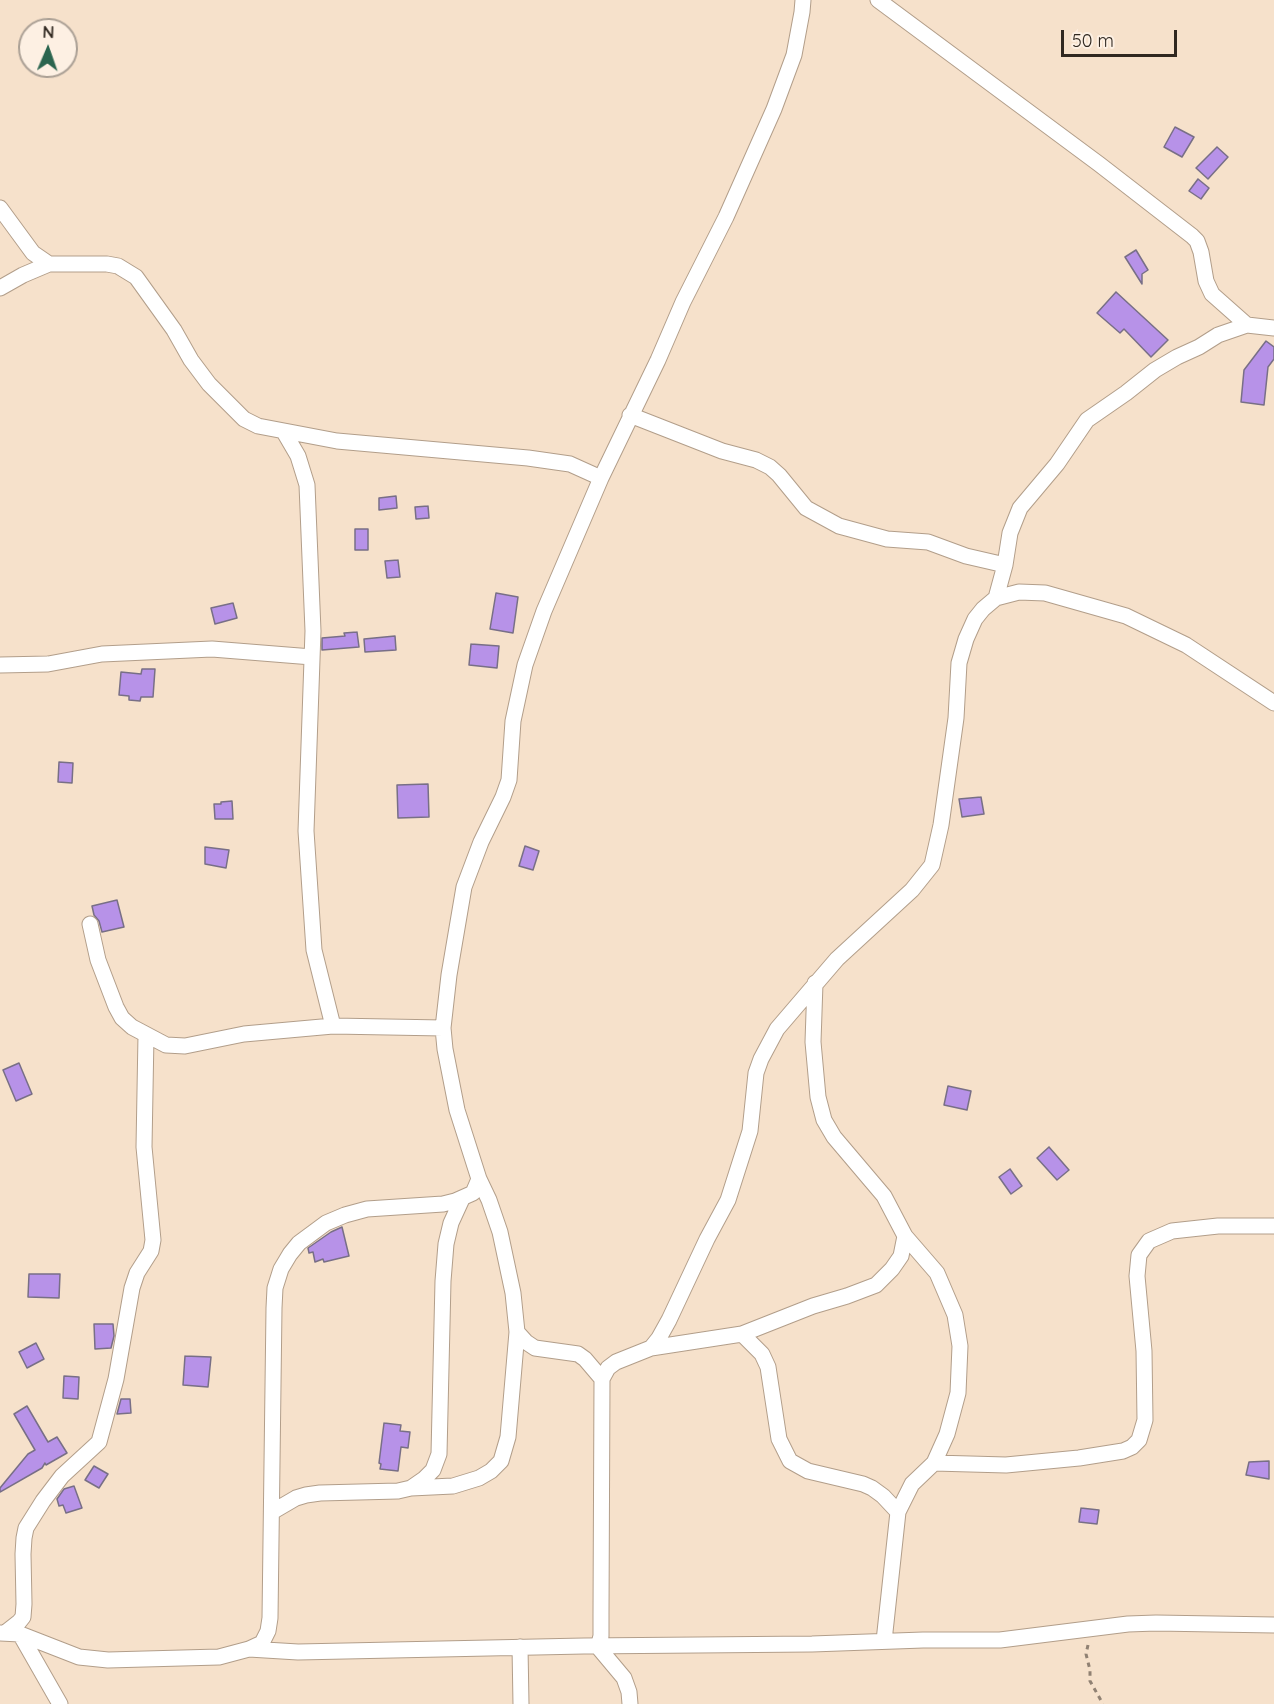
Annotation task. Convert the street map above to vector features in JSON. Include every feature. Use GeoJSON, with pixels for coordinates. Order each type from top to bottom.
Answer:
{"type":"FeatureCollection","features":[{"type":"Feature","properties":{"kind":"street"},"geometry":{"type":"LineString","coordinates":[[272,1512],[306,1495],[453,1486],[479,1478],[501,1461],[508,1437],[517,1332],[513,1293],[500,1232],[479,1179],[457,1110],[443,1028],[449,975],[464,887],[509,780],[513,721],[525,665],[544,611],[601,478],[658,360],[683,302],[726,218],[774,110],[794,55],[803,0]]}},
{"type":"Feature","properties":{"kind":"street"},"geometry":{"type":"LineString","coordinates":[[878,0],[1192,236],[1197,241],[1201,252],[1206,281],[1212,294],[1247,325]]}},
{"type":"Feature","properties":{"kind":"street"},"geometry":{"type":"LineString","coordinates":[[0,208],[33,253],[49,264]]}},
{"type":"Feature","properties":{"kind":"street"},"geometry":{"type":"LineString","coordinates":[[0,288],[49,264],[118,266],[128,271],[144,287],[209,384],[244,419],[258,426],[338,441],[528,458],[570,464],[601,478]]}},
{"type":"Feature","properties":{"kind":"street"},"geometry":{"type":"LineString","coordinates":[[996,598],[1005,565],[1010,533],[1020,508],[1057,464],[1087,420],[1155,370],[1218,335],[1247,325],[1274,328]]}},
{"type":"Feature","properties":{"kind":"street"},"geometry":{"type":"LineString","coordinates":[[630,415],[722,451],[770,466],[806,508],[839,526],[887,539],[928,542],[966,556],[1005,565]]}},
{"type":"Feature","properties":{"kind":"street"},"geometry":{"type":"LineString","coordinates":[[284,432],[298,456],[307,485],[313,631],[306,831],[309,894],[314,950],[333,1026]]}},
{"type":"Feature","properties":{"kind":"street"},"geometry":{"type":"LineString","coordinates":[[651,1348],[669,1320],[728,1200],[750,1131],[756,1073],[777,1029],[837,959],[912,890],[932,864],[941,825],[956,718],[959,663],[966,639],[975,619],[983,609],[996,598],[1019,591],[1045,593],[1126,616],[1186,645],[1274,703]]}},
{"type":"Feature","properties":{"kind":"street"},"geometry":{"type":"LineString","coordinates":[[0,664],[48,664],[102,654],[212,649],[312,657]]}},
{"type":"Feature","properties":{"kind":"street"},"geometry":{"type":"LineString","coordinates":[[90,924],[98,960],[122,1018],[132,1027],[166,1045],[185,1046],[244,1034],[333,1026],[443,1028]]}},
{"type":"Feature","properties":{"kind":"street"},"geometry":{"type":"LineString","coordinates":[[816,983],[813,1042],[818,1097],[824,1120],[834,1137],[884,1196],[905,1236],[937,1273],[955,1315],[960,1346],[958,1393],[947,1434],[934,1463],[912,1484],[898,1512],[884,1641]]}},
{"type":"Feature","properties":{"kind":"street"},"geometry":{"type":"LineString","coordinates":[[8,1633],[23,1617],[23,1554],[26,1528],[62,1476],[99,1442],[116,1379],[132,1288],[137,1273],[151,1251],[153,1240],[144,1147],[146,1035]]}},
{"type":"Feature","properties":{"kind":"street"},"geometry":{"type":"LineString","coordinates":[[8,1633],[79,1657],[108,1660],[219,1658],[262,1643],[268,1631],[270,1618],[274,1308],[275,1288],[281,1269],[290,1254],[326,1223],[367,1209],[443,1204],[462,1199],[473,1192],[479,1179]]}},
{"type":"Feature","properties":{"kind":"street"},"geometry":{"type":"LineString","coordinates":[[411,1488],[433,1470],[439,1454],[446,1244],[451,1223],[462,1199]]}},
{"type":"Feature","properties":{"kind":"street"},"geometry":{"type":"LineString","coordinates":[[934,1463],[1006,1465],[1079,1458],[1123,1451],[1132,1447],[1139,1440],[1144,1420],[1144,1351],[1137,1276],[1139,1255],[1149,1241],[1172,1231],[1218,1226],[1274,1226]]}},
{"type":"Feature","properties":{"kind":"street"},"geometry":{"type":"LineString","coordinates":[[598,1647],[601,1636],[602,1379],[608,1368],[616,1362],[651,1348],[742,1334],[813,1306],[876,1285],[901,1256],[905,1236]]}},
{"type":"Feature","properties":{"kind":"street"},"geometry":{"type":"LineString","coordinates":[[517,1332],[526,1342],[536,1347],[578,1354],[602,1379]]}},
{"type":"Feature","properties":{"kind":"street"},"geometry":{"type":"LineString","coordinates":[[742,1334],[762,1354],[768,1367],[778,1439],[790,1461],[808,1471],[872,1488],[898,1512]]}},
{"type":"Feature","properties":{"kind":"street"},"geometry":{"type":"LineString","coordinates":[[249,1649],[298,1653],[520,1647],[1000,1640],[1091,1628],[1156,1623],[1274,1625]]}},
{"type":"Feature","properties":{"kind":"street"},"geometry":{"type":"LineString","coordinates":[[8,1633],[60,1704]]}},
{"type":"Feature","properties":{"kind":"street"},"geometry":{"type":"LineString","coordinates":[[520,1647],[521,1704]]}},
{"type":"Feature","properties":{"kind":"street"},"geometry":{"type":"LineString","coordinates":[[598,1647],[624,1678],[630,1704]]}},
{"type":"Feature","properties":{"kind":"path"},"geometry":{"type":"LineString","coordinates":[[1091,1628],[1086,1654],[1090,1681],[1103,1704]]}},
{"type":"Feature","properties":{"kind":"building"},"geometry":{"type":"Polygon","coordinates":[[[1175,127],[1194,137],[1182,157],[1164,147],[1175,127]]]}},
{"type":"Feature","properties":{"kind":"building"},"geometry":{"type":"Polygon","coordinates":[[[1217,147],[1228,157],[1208,179],[1196,168],[1217,147]]]}},
{"type":"Feature","properties":{"kind":"building"},"geometry":{"type":"Polygon","coordinates":[[[1198,179],[1209,188],[1201,199],[1189,191],[1198,179]]]}},
{"type":"Feature","properties":{"kind":"building"},"geometry":{"type":"Polygon","coordinates":[[[1136,250],[1148,270],[1142,274],[1142,284],[1125,257],[1136,250]]]}},
{"type":"Feature","properties":{"kind":"building"},"geometry":{"type":"Polygon","coordinates":[[[1116,292],[1168,340],[1151,357],[1124,329],[1120,333],[1097,313],[1116,292]]]}},
{"type":"Feature","properties":{"kind":"building"},"geometry":{"type":"Polygon","coordinates":[[[1266,341],[1274,347],[1274,359],[1268,367],[1264,405],[1241,402],[1244,370],[1266,341]]]}},
{"type":"Feature","properties":{"kind":"building"},"geometry":{"type":"Polygon","coordinates":[[[396,496],[397,508],[379,510],[379,498],[396,496]]]}},
{"type":"Feature","properties":{"kind":"building"},"geometry":{"type":"Polygon","coordinates":[[[428,506],[429,518],[416,519],[415,507],[428,506]]]}},
{"type":"Feature","properties":{"kind":"building"},"geometry":{"type":"Polygon","coordinates":[[[355,529],[368,529],[368,550],[355,550],[355,529]]]}},
{"type":"Feature","properties":{"kind":"building"},"geometry":{"type":"Polygon","coordinates":[[[398,560],[400,577],[387,578],[385,561],[398,560]]]}},
{"type":"Feature","properties":{"kind":"building"},"geometry":{"type":"Polygon","coordinates":[[[496,593],[518,597],[513,633],[490,629],[496,593]]]}},
{"type":"Feature","properties":{"kind":"building"},"geometry":{"type":"Polygon","coordinates":[[[233,603],[237,618],[215,624],[211,608],[233,603]]]}},
{"type":"Feature","properties":{"kind":"building"},"geometry":{"type":"Polygon","coordinates":[[[357,632],[359,647],[322,650],[322,638],[345,636],[344,633],[357,632]]]}},
{"type":"Feature","properties":{"kind":"building"},"geometry":{"type":"Polygon","coordinates":[[[395,636],[396,650],[365,652],[364,639],[395,636]]]}},
{"type":"Feature","properties":{"kind":"building"},"geometry":{"type":"Polygon","coordinates":[[[471,644],[499,646],[497,668],[469,665],[471,644]]]}},
{"type":"Feature","properties":{"kind":"building"},"geometry":{"type":"Polygon","coordinates":[[[142,669],[155,669],[153,697],[141,697],[140,701],[129,700],[129,696],[119,695],[121,672],[141,674],[142,669]]]}},
{"type":"Feature","properties":{"kind":"building"},"geometry":{"type":"Polygon","coordinates":[[[59,762],[73,763],[72,783],[58,782],[59,762]]]}},
{"type":"Feature","properties":{"kind":"building"},"geometry":{"type":"Polygon","coordinates":[[[428,784],[429,817],[398,818],[397,785],[428,784]]]}},
{"type":"Feature","properties":{"kind":"building"},"geometry":{"type":"Polygon","coordinates":[[[981,797],[984,814],[962,817],[959,799],[981,797]]]}},
{"type":"Feature","properties":{"kind":"building"},"geometry":{"type":"Polygon","coordinates":[[[232,801],[233,819],[215,819],[214,804],[232,801]]]}},
{"type":"Feature","properties":{"kind":"building"},"geometry":{"type":"Polygon","coordinates":[[[525,846],[539,851],[533,870],[519,866],[525,846]]]}},
{"type":"Feature","properties":{"kind":"building"},"geometry":{"type":"Polygon","coordinates":[[[205,847],[229,850],[226,868],[205,864],[205,847]]]}},
{"type":"Feature","properties":{"kind":"building"},"geometry":{"type":"Polygon","coordinates":[[[117,900],[124,927],[102,932],[92,906],[117,900]]]}},
{"type":"Feature","properties":{"kind":"building"},"geometry":{"type":"Polygon","coordinates":[[[19,1063],[32,1094],[16,1101],[3,1070],[19,1063]]]}},
{"type":"Feature","properties":{"kind":"building"},"geometry":{"type":"Polygon","coordinates":[[[948,1086],[971,1091],[967,1110],[944,1105],[948,1086]]]}},
{"type":"Feature","properties":{"kind":"building"},"geometry":{"type":"Polygon","coordinates":[[[1049,1147],[1069,1170],[1057,1180],[1037,1158],[1049,1147]]]}},
{"type":"Feature","properties":{"kind":"building"},"geometry":{"type":"Polygon","coordinates":[[[1010,1169],[1022,1186],[1011,1194],[999,1177],[1010,1169]]]}},
{"type":"Feature","properties":{"kind":"building"},"geometry":{"type":"Polygon","coordinates":[[[342,1227],[349,1256],[315,1262],[313,1252],[309,1253],[308,1248],[342,1227]]]}},
{"type":"Feature","properties":{"kind":"building"},"geometry":{"type":"Polygon","coordinates":[[[29,1274],[60,1274],[59,1298],[28,1297],[29,1274]]]}},
{"type":"Feature","properties":{"kind":"building"},"geometry":{"type":"Polygon","coordinates":[[[94,1324],[113,1324],[114,1336],[111,1348],[95,1349],[94,1324]]]}},
{"type":"Feature","properties":{"kind":"building"},"geometry":{"type":"Polygon","coordinates":[[[36,1343],[44,1359],[27,1368],[19,1352],[36,1343]]]}},
{"type":"Feature","properties":{"kind":"building"},"geometry":{"type":"Polygon","coordinates":[[[185,1356],[211,1357],[208,1387],[183,1385],[185,1356]]]}},
{"type":"Feature","properties":{"kind":"building"},"geometry":{"type":"Polygon","coordinates":[[[64,1376],[79,1377],[78,1399],[63,1398],[64,1376]]]}},
{"type":"Feature","properties":{"kind":"building"},"geometry":{"type":"Polygon","coordinates":[[[121,1399],[130,1399],[131,1413],[117,1414],[121,1399]]]}},
{"type":"Feature","properties":{"kind":"building"},"geometry":{"type":"Polygon","coordinates":[[[27,1406],[48,1442],[57,1437],[67,1453],[46,1465],[45,1463],[42,1468],[0,1492],[0,1488],[28,1454],[35,1450],[14,1414],[27,1406]]]}},
{"type":"Feature","properties":{"kind":"building"},"geometry":{"type":"Polygon","coordinates":[[[384,1423],[401,1425],[400,1431],[410,1432],[408,1448],[401,1447],[398,1471],[380,1469],[384,1423]]]}},
{"type":"Feature","properties":{"kind":"building"},"geometry":{"type":"Polygon","coordinates":[[[1269,1461],[1269,1479],[1246,1475],[1249,1462],[1269,1461]]]}},
{"type":"Feature","properties":{"kind":"building"},"geometry":{"type":"Polygon","coordinates":[[[94,1466],[108,1474],[99,1488],[85,1480],[94,1466]]]}},
{"type":"Feature","properties":{"kind":"building"},"geometry":{"type":"Polygon","coordinates":[[[74,1486],[82,1508],[66,1513],[63,1505],[59,1506],[57,1499],[64,1489],[74,1486]]]}},
{"type":"Feature","properties":{"kind":"building"},"geometry":{"type":"Polygon","coordinates":[[[1081,1508],[1099,1510],[1097,1524],[1079,1522],[1081,1508]]]}}]}
